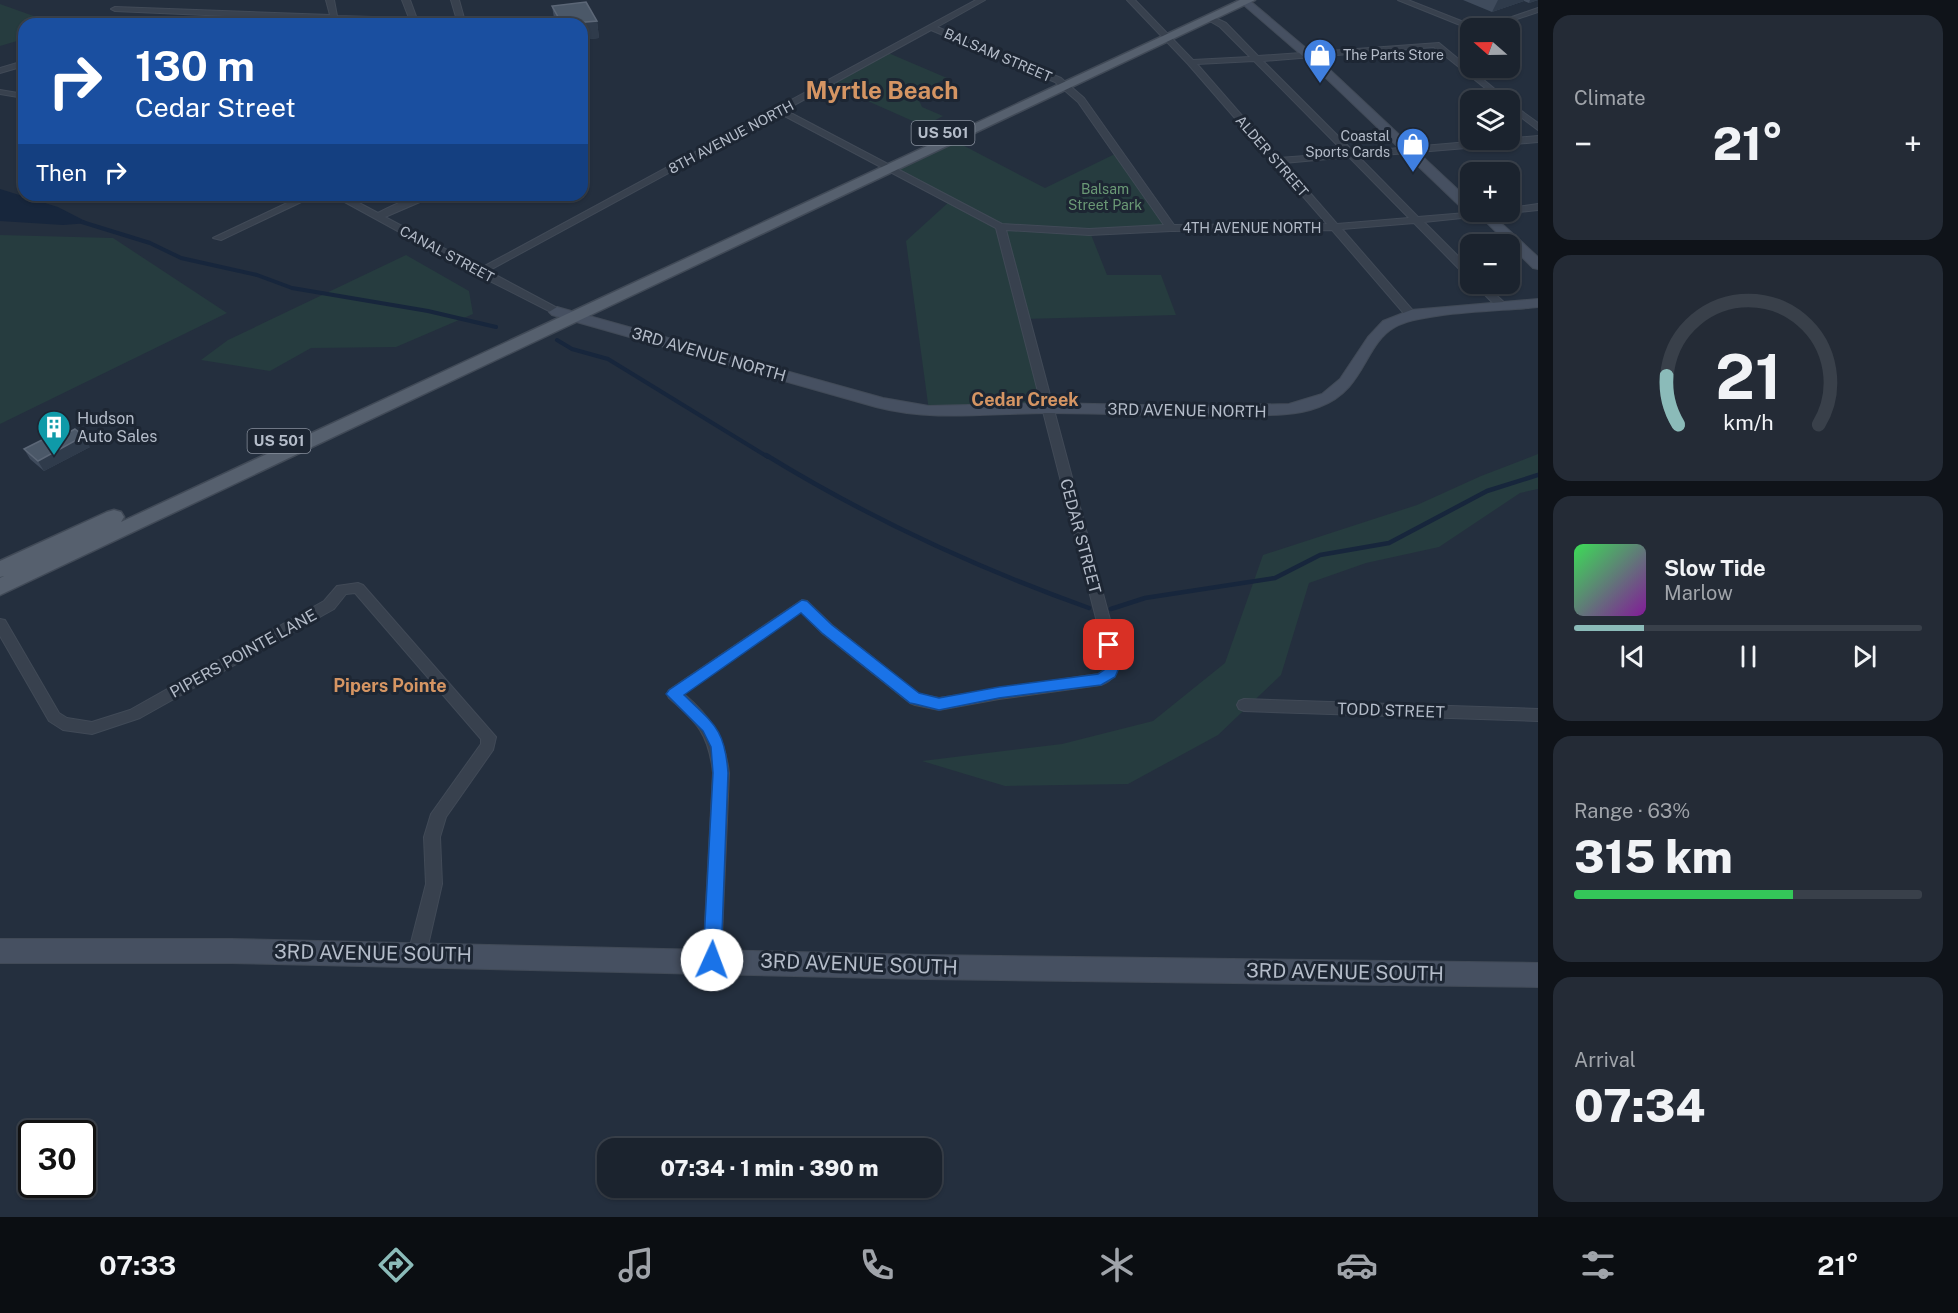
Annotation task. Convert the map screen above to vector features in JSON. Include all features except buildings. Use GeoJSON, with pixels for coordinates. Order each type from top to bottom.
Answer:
{"type":"FeatureCollection","features":[{"type":"Feature","properties":{"kind":"main road","name":"US 501"},"geometry":{"type":"LineString","coordinates":[[0,570],[566,314],[1164,35],[1229,0]]}},
{"type":"Feature","properties":{"kind":"main road","name":"US 501"},"geometry":{"type":"LineString","coordinates":[[1164,35],[1211,18],[1248,1]]}},
{"type":"Feature","properties":{"kind":"main road"},"geometry":{"type":"LineString","coordinates":[[1248,1],[1312,56],[1460,195]]}},
{"type":"Feature","properties":{"kind":"main road"},"geometry":{"type":"LineString","coordinates":[[1412,149],[1460,191]]}},
{"type":"Feature","properties":{"kind":"main road"},"geometry":{"type":"LineString","coordinates":[[1489,222],[1538,265]]}},
{"type":"Feature","properties":{"kind":"main road","name":"3RD AVENUE NORTH"},"geometry":{"type":"LineString","coordinates":[[566,314],[882,404],[929,411],[1047,408],[1268,411],[1309,405],[1328,398],[1346,382],[1373,340],[1388,324],[1411,315],[1538,303]]}},
{"type":"Feature","properties":{"kind":"main road","name":"US 501"},"geometry":{"type":"LineString","coordinates":[[0,586],[566,314]]}},
{"type":"Feature","properties":{"kind":"main road","name":"3RD AVENUE SOUTH"},"geometry":{"type":"LineString","coordinates":[[0,951],[231,951],[948,967],[1538,975]]}},
{"type":"Feature","properties":{"kind":"street"},"geometry":{"type":"LineString","coordinates":[[114,0],[115,13],[253,10],[350,18]]}},
{"type":"Feature","properties":{"kind":"street"},"geometry":{"type":"LineString","coordinates":[[330,0],[334,17]]}},
{"type":"Feature","properties":{"kind":"street"},"geometry":{"type":"LineString","coordinates":[[406,0],[411,18]]}},
{"type":"Feature","properties":{"kind":"street"},"geometry":{"type":"LineString","coordinates":[[455,0],[460,18]]}},
{"type":"Feature","properties":{"kind":"street","name":"8TH AVENUE NORTH"},"geometry":{"type":"LineString","coordinates":[[480,272],[781,111],[981,0]]}},
{"type":"Feature","properties":{"kind":"street","name":"ALDER STREET"},"geometry":{"type":"LineString","coordinates":[[1131,0],[1191,62],[1411,315]]}},
{"type":"Feature","properties":{"kind":"street"},"geometry":{"type":"LineString","coordinates":[[1401,0],[1460,22]]}},
{"type":"Feature","properties":{"kind":"street"},"geometry":{"type":"LineString","coordinates":[[1514,18],[1538,10]]}},
{"type":"Feature","properties":{"kind":"street"},"geometry":{"type":"LineString","coordinates":[[1211,18],[1223,26],[1460,264]]}},
{"type":"Feature","properties":{"kind":"street","name":"BALSAM STREET"},"geometry":{"type":"LineString","coordinates":[[931,27],[1061,83],[1081,100],[1171,228]]}},
{"type":"Feature","properties":{"kind":"street"},"geometry":{"type":"LineString","coordinates":[[1191,62],[1312,56],[1436,45],[1492,90]]}},
{"type":"Feature","properties":{"kind":"street"},"geometry":{"type":"LineString","coordinates":[[0,71],[18,65]]}},
{"type":"Feature","properties":{"kind":"street"},"geometry":{"type":"LineString","coordinates":[[0,92],[18,95]]}},
{"type":"Feature","properties":{"kind":"street"},"geometry":{"type":"LineString","coordinates":[[781,111],[1000,227]]}},
{"type":"Feature","properties":{"kind":"street"},"geometry":{"type":"LineString","coordinates":[[1520,113],[1538,127]]}},
{"type":"Feature","properties":{"kind":"street"},"geometry":{"type":"LineString","coordinates":[[1276,161],[1538,139]]}},
{"type":"Feature","properties":{"kind":"street"},"geometry":{"type":"LineString","coordinates":[[218,238],[298,201]]}},
{"type":"Feature","properties":{"kind":"street","name":"CANAL STREET"},"geometry":{"type":"LineString","coordinates":[[348,201],[480,272],[566,314]]}},
{"type":"Feature","properties":{"kind":"street"},"geometry":{"type":"LineString","coordinates":[[377,217],[412,201]]}},
{"type":"Feature","properties":{"kind":"street"},"geometry":{"type":"LineString","coordinates":[[1520,209],[1538,207]]}},
{"type":"Feature","properties":{"kind":"street","name":"4TH AVENUE NORTH"},"geometry":{"type":"LineString","coordinates":[[1000,227],[1089,232],[1171,228],[1334,227],[1460,214]]}},
{"type":"Feature","properties":{"kind":"street","name":"CEDAR STREET"},"geometry":{"type":"LineString","coordinates":[[712,960],[721,773],[719,747],[708,727],[674,694],[802,605],[915,699],[939,704],[1101,679],[1110,673],[1114,661],[1000,227]]}},
{"type":"Feature","properties":{"kind":"street"},"geometry":{"type":"LineString","coordinates":[[1489,294],[1503,307]]}},
{"type":"Feature","properties":{"kind":"street","name":"PIPERS POINTE LANE"},"geometry":{"type":"LineString","coordinates":[[0,624],[54,717],[63,724],[92,729],[135,714],[329,605],[342,589],[358,588],[489,737],[489,746],[439,814],[432,837],[434,884],[417,954]]}},
{"type":"Feature","properties":{"kind":"street","name":"TODD STREET"},"geometry":{"type":"LineString","coordinates":[[1244,705],[1538,715]]}},
{"type":"Feature","properties":{"kind":"green space"},"geometry":{"type":"Polygon","coordinates":[[[0,4],[39,18],[18,18],[18,41],[0,46],[0,4]]]}},
{"type":"Feature","properties":{"kind":"green space"},"geometry":{"type":"Polygon","coordinates":[[[886,52],[947,78],[916,94],[922,107],[943,116],[924,126],[827,83],[886,52]]]}},
{"type":"Feature","properties":{"kind":"green space","name":"Balsam Street Park"},"geometry":{"type":"Polygon","coordinates":[[[951,139],[1045,188],[1119,152],[1171,228],[1090,232],[1107,275],[1161,275],[1176,315],[1023,319],[1047,408],[929,411],[906,241],[950,201],[890,169],[951,139]]]}},
{"type":"Feature","properties":{"kind":"green space"},"geometry":{"type":"Polygon","coordinates":[[[0,235],[113,238],[227,313],[0,424],[0,235]]]}},
{"type":"Feature","properties":{"kind":"green space"},"geometry":{"type":"Polygon","coordinates":[[[406,255],[469,291],[473,314],[396,347],[311,348],[270,371],[201,360],[228,340],[406,255]]]}},
{"type":"Feature","properties":{"kind":"green space"},"geometry":{"type":"Polygon","coordinates":[[[1538,454],[1538,489],[1520,493],[1439,547],[1366,563],[1309,583],[1281,675],[1218,735],[1128,784],[1005,786],[922,761],[1062,744],[1153,721],[1225,663],[1263,555],[1417,505],[1481,476],[1538,454]]]}},
{"type":"Feature","properties":{"kind":"water"},"geometry":{"type":"Polygon","coordinates":[[[0,189],[18,195],[18,201],[39,201],[58,207],[89,223],[63,225],[0,221],[0,189]]]}},
{"type":"Feature","properties":{"kind":"waterway"},"geometry":{"type":"LineString","coordinates":[[82,222],[150,243],[181,258],[257,275],[292,288],[428,311],[496,327]]}},
{"type":"Feature","properties":{"kind":"waterway"},"geometry":{"type":"LineString","coordinates":[[557,340],[572,349],[608,359],[768,457]]}},
{"type":"Feature","properties":{"kind":"waterway"},"geometry":{"type":"LineString","coordinates":[[766,455],[804,478],[923,540],[1005,576],[1089,608]]}},
{"type":"Feature","properties":{"kind":"waterway"},"geometry":{"type":"LineString","coordinates":[[1111,609],[1145,598],[1275,578],[1320,555],[1389,543],[1487,491],[1538,475]]}},
{"type":"Feature","properties":{"kind":"place","name":"The Parts Store"},"geometry":{"type":"Point","coordinates":[1320,84]}},
{"type":"Feature","properties":{"kind":"place","name":"Coastal Sports Cards"},"geometry":{"type":"Point","coordinates":[1413,173]}},
{"type":"Feature","properties":{"kind":"place","name":"Hudson Auto Sales"},"geometry":{"type":"Point","coordinates":[54,456]}},
{"type":"Feature","properties":{"kind":"district","name":"Myrtle Beach"},"geometry":{"type":"Point","coordinates":[882,91]}},
{"type":"Feature","properties":{"kind":"district","name":"Cedar Creek"},"geometry":{"type":"Point","coordinates":[1025,400]}},
{"type":"Feature","properties":{"kind":"district","name":"Pipers Pointe"},"geometry":{"type":"Point","coordinates":[390,686]}},
{"type":"Feature","properties":{"kind":"route"},"geometry":{"type":"LineString","coordinates":[[712,960],[721,773],[719,747],[708,727],[674,694],[802,605],[827,629],[915,699],[939,704],[1101,679],[1110,673],[1114,661],[1109,645]]}}]}
